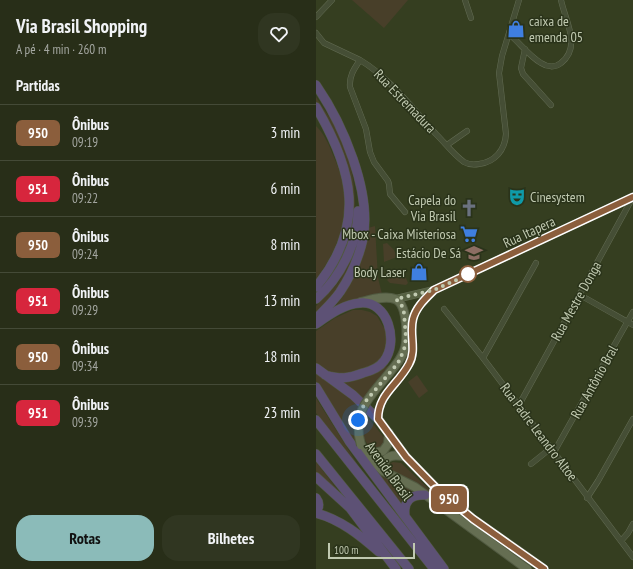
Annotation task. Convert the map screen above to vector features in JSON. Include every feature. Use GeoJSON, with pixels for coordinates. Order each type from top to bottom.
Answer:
{"type":"FeatureCollection","features":[{"type":"Feature","properties":{"kind":"highway"},"geometry":{"type":"LineString","coordinates":[[316,86],[327,102],[340,127],[352,158],[363,202],[364,220],[363,239],[351,272],[340,293],[316,319]]}},
{"type":"Feature","properties":{"kind":"highway"},"geometry":{"type":"LineString","coordinates":[[316,107],[318,114],[338,150],[345,168],[349,195],[345,233],[340,247],[330,266],[316,287]]}},
{"type":"Feature","properties":{"kind":"highway"},"geometry":{"type":"LineString","coordinates":[[316,299],[327,288],[350,252],[358,220],[359,183]]}},
{"type":"Feature","properties":{"kind":"highway"},"geometry":{"type":"LineString","coordinates":[[316,324],[344,307],[361,302],[379,309],[387,321],[390,329],[390,349],[385,360],[375,369],[348,378],[340,379],[325,375]]}},
{"type":"Feature","properties":{"kind":"highway"},"geometry":{"type":"LineString","coordinates":[[316,368],[361,402],[378,419]]}},
{"type":"Feature","properties":{"kind":"highway","name":"Avenida Brasil"},"geometry":{"type":"LineString","coordinates":[[316,387],[349,441],[444,569]]}},
{"type":"Feature","properties":{"kind":"highway","name":"Avenida Brasil"},"geometry":{"type":"LineString","coordinates":[[316,420],[434,569]]}},
{"type":"Feature","properties":{"kind":"highway"},"geometry":{"type":"LineString","coordinates":[[316,454],[409,569]]}},
{"type":"Feature","properties":{"kind":"highway"},"geometry":{"type":"LineString","coordinates":[[316,477],[350,508],[395,569]]}},
{"type":"Feature","properties":{"kind":"highway"},"geometry":{"type":"LineString","coordinates":[[405,516],[404,508],[408,500],[415,496],[425,496]]}},
{"type":"Feature","properties":{"kind":"highway"},"geometry":{"type":"LineString","coordinates":[[316,498],[319,505],[316,512],[346,526],[373,547],[395,569]]}},
{"type":"Feature","properties":{"kind":"highway"},"geometry":{"type":"LineString","coordinates":[[417,547],[444,569]]}},
{"type":"Feature","properties":{"kind":"main road"},"geometry":{"type":"LineString","coordinates":[[361,302],[386,298],[396,299],[402,306],[404,313],[405,345],[400,359],[365,402],[358,420],[362,447],[376,466],[390,475],[407,482],[527,569]]}},
{"type":"Feature","properties":{"kind":"main road"},"geometry":{"type":"LineString","coordinates":[[378,419],[406,457],[439,491],[473,519]]}},
{"type":"Feature","properties":{"kind":"main road"},"geometry":{"type":"LineString","coordinates":[[362,447],[374,453],[383,451],[388,444],[389,433]]}},
{"type":"Feature","properties":{"kind":"main road"},"geometry":{"type":"LineString","coordinates":[[390,475],[385,468],[384,464],[386,460],[392,455],[406,457]]}},
{"type":"Feature","properties":{"kind":"main road"},"geometry":{"type":"LineString","coordinates":[[448,512],[455,506],[544,569]]}},
{"type":"Feature","properties":{"kind":"street"},"geometry":{"type":"LineString","coordinates":[[316,16],[332,0]]}},
{"type":"Feature","properties":{"kind":"street"},"geometry":{"type":"LineString","coordinates":[[465,0],[471,18]]}},
{"type":"Feature","properties":{"kind":"street","name":"Rua Estremadura"},"geometry":{"type":"LineString","coordinates":[[316,33],[324,43],[360,60],[386,79],[447,146],[464,161],[472,165],[490,161],[496,157],[506,141],[499,73],[508,34],[519,0]]}},
{"type":"Feature","properties":{"kind":"street"},"geometry":{"type":"LineString","coordinates":[[508,34],[539,62],[550,66],[559,65],[565,60],[571,49],[572,40],[561,0]]}},
{"type":"Feature","properties":{"kind":"street"},"geometry":{"type":"LineString","coordinates":[[525,49],[521,68],[523,74],[551,105]]}},
{"type":"Feature","properties":{"kind":"street","name":"Rua Estremadura"},"geometry":{"type":"LineString","coordinates":[[360,60],[350,77],[349,81],[351,93],[366,130],[370,152],[374,162],[390,184],[390,194],[405,212]]}},
{"type":"Feature","properties":{"kind":"street","name":"Rua Estremadura"},"geometry":{"type":"LineString","coordinates":[[447,146],[467,131]]}},
{"type":"Feature","properties":{"kind":"street","name":"Rua Mestre Donga"},"geometry":{"type":"LineString","coordinates":[[519,405],[633,197]]}},
{"type":"Feature","properties":{"kind":"street","name":"Rua Itapera"},"geometry":{"type":"LineString","coordinates":[[396,299],[434,290],[633,197]]}},
{"type":"Feature","properties":{"kind":"street"},"geometry":{"type":"LineString","coordinates":[[483,358],[536,263]]}},
{"type":"Feature","properties":{"kind":"street","name":"Rua Itapera"},"geometry":{"type":"LineString","coordinates":[[378,419],[379,407],[382,400],[410,363],[413,344],[412,326],[415,315],[420,306],[434,290]]}},
{"type":"Feature","properties":{"kind":"street"},"geometry":{"type":"LineString","coordinates":[[580,295],[633,325]]}},
{"type":"Feature","properties":{"kind":"street","name":"Rua Padre Leandro Altoe"},"geometry":{"type":"LineString","coordinates":[[444,309],[519,405],[587,498],[633,557]]}},
{"type":"Feature","properties":{"kind":"street","name":"Rua Antônio Bral"},"geometry":{"type":"LineString","coordinates":[[553,450],[633,312]]}},
{"type":"Feature","properties":{"kind":"street"},"geometry":{"type":"LineString","coordinates":[[587,498],[598,482],[633,419]]}},
{"type":"Feature","properties":{"kind":"street"},"geometry":{"type":"LineString","coordinates":[[531,464],[553,450]]}},
{"type":"Feature","properties":{"kind":"street"},"geometry":{"type":"LineString","coordinates":[[621,541],[633,524]]}},
{"type":"Feature","properties":{"kind":"shaded area"},"geometry":{"type":"Polygon","coordinates":[[[352,0],[408,0],[384,28],[352,0]]]}},
{"type":"Feature","properties":{"kind":"shaded area"},"geometry":{"type":"Polygon","coordinates":[[[316,97],[336,128],[345,150],[352,171],[355,193],[354,215],[350,236],[343,257],[331,276],[316,295],[316,291],[331,273],[351,190],[316,104],[316,97]]]}},
{"type":"Feature","properties":{"kind":"shaded area"},"geometry":{"type":"Polygon","coordinates":[[[316,126],[328,143],[339,172],[343,188],[344,204],[340,234],[334,250],[316,279],[316,126]]]}},
{"type":"Feature","properties":{"kind":"shaded area"},"geometry":{"type":"Polygon","coordinates":[[[375,226],[378,278],[382,294],[334,308],[344,295],[362,258],[368,228],[375,226]]]}},
{"type":"Feature","properties":{"kind":"shaded area"},"geometry":{"type":"Polygon","coordinates":[[[361,228],[355,257],[341,286],[316,315],[316,306],[338,283],[345,270],[361,228]]]}},
{"type":"Feature","properties":{"kind":"shaded area"},"geometry":{"type":"Polygon","coordinates":[[[387,243],[394,250],[397,257],[384,262],[383,244],[387,243]]]}},
{"type":"Feature","properties":{"kind":"shaded area"},"geometry":{"type":"Polygon","coordinates":[[[403,271],[408,283],[406,285],[390,283],[387,280],[390,277],[403,271]]]}},
{"type":"Feature","properties":{"kind":"shaded area"},"geometry":{"type":"Polygon","coordinates":[[[353,310],[370,312],[377,316],[387,333],[387,350],[377,366],[341,378],[316,368],[316,331],[335,318],[353,310]]]}},
{"type":"Feature","properties":{"kind":"shaded area"},"geometry":{"type":"Polygon","coordinates":[[[392,364],[363,399],[339,382],[369,375],[392,364]]]}},
{"type":"Feature","properties":{"kind":"shaded area"},"geometry":{"type":"Polygon","coordinates":[[[316,372],[339,388],[358,405],[386,440],[382,447],[378,449],[370,449],[364,438],[363,431],[353,429],[356,443],[316,382],[316,372]]]}},
{"type":"Feature","properties":{"kind":"shaded area"},"geometry":{"type":"Polygon","coordinates":[[[417,375],[428,391],[419,398],[408,382],[417,375]]]}},
{"type":"Feature","properties":{"kind":"shaded area"},"geometry":{"type":"Polygon","coordinates":[[[316,398],[358,465],[316,413],[316,398]]]}},
{"type":"Feature","properties":{"kind":"shaded area"},"geometry":{"type":"Polygon","coordinates":[[[316,462],[351,507],[316,474],[316,462]]]}},
{"type":"Feature","properties":{"kind":"shaded area"},"geometry":{"type":"Polygon","coordinates":[[[393,462],[401,463],[445,504],[412,483],[390,472],[387,466],[393,462]]]}},
{"type":"Feature","properties":{"kind":"shaded area"},"geometry":{"type":"Polygon","coordinates":[[[377,473],[414,490],[407,493],[400,503],[377,473]]]}},
{"type":"Feature","properties":{"kind":"bus line","name":"950"},"geometry":{"type":"LineString","coordinates":[[544,569],[473,519],[426,479],[406,457],[378,419],[379,407],[385,395],[410,363],[413,350],[413,318],[425,299],[434,290],[633,197]]}},
{"type":"Feature","properties":{"kind":"place","name":"caixa de emenda 05"},"geometry":{"type":"Point","coordinates":[516,29]}},
{"type":"Feature","properties":{"kind":"place","name":"Cinesystem"},"geometry":{"type":"Point","coordinates":[517,197]}},
{"type":"Feature","properties":{"kind":"place","name":"Capela do Via Brasil"},"geometry":{"type":"Point","coordinates":[469,208]}},
{"type":"Feature","properties":{"kind":"place","name":"Mbox - Caixa Misteriosa"},"geometry":{"type":"Point","coordinates":[469,234]}},
{"type":"Feature","properties":{"kind":"place","name":"Estácio De Sá"},"geometry":{"type":"Point","coordinates":[474,253]}},
{"type":"Feature","properties":{"kind":"place","name":"Body Laser"},"geometry":{"type":"Point","coordinates":[419,272]}},
{"type":"Feature","properties":{"kind":"route"},"geometry":{"type":"LineString","coordinates":[[358,420],[365,402],[398,363],[404,350],[406,338],[404,313],[402,306],[396,299],[434,290],[472,273],[468,274]]}}]}
